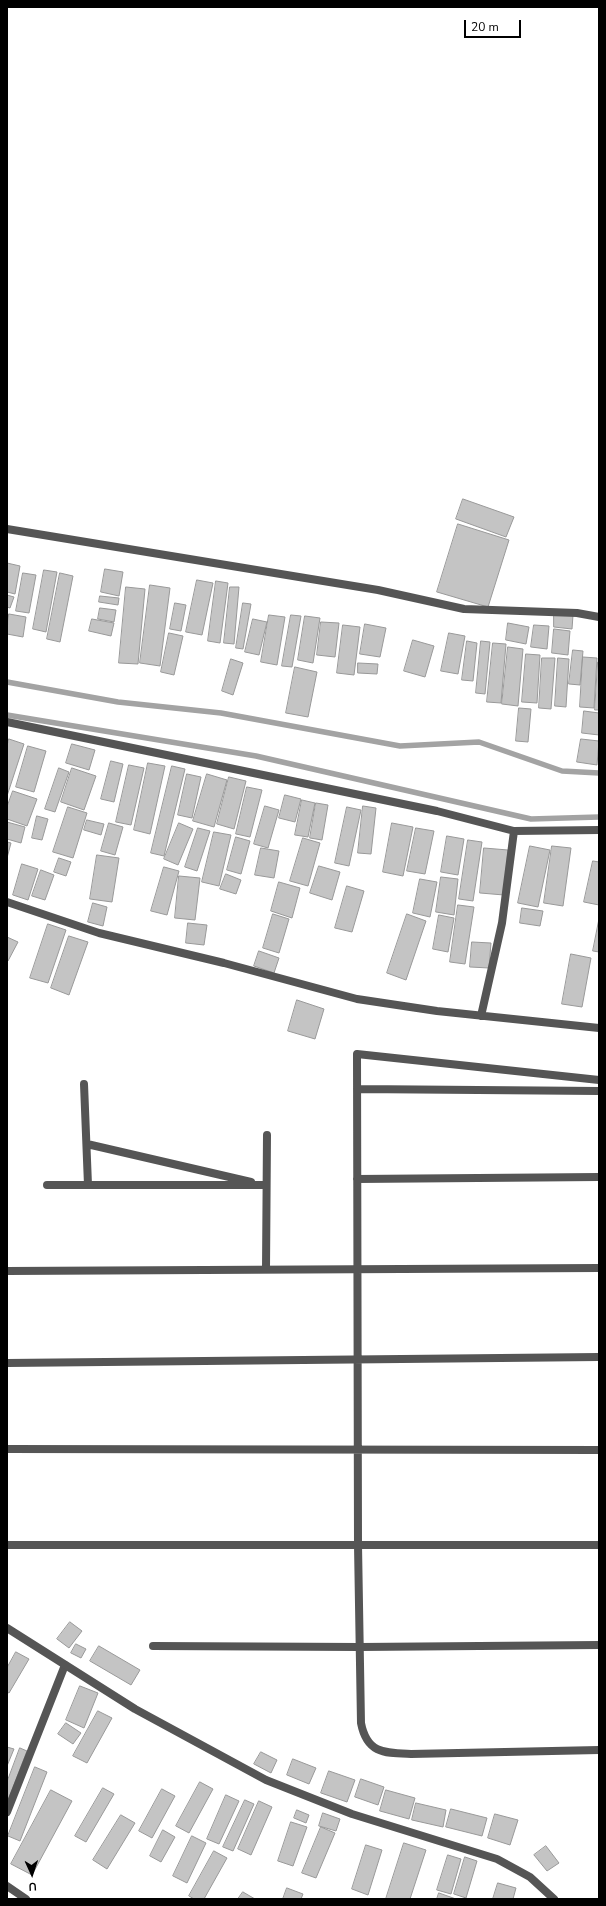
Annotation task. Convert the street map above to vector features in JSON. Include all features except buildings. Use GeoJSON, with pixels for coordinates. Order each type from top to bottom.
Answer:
{"type":"FeatureCollection","features":[{"type":"Feature","properties":{"kind":"street"},"geometry":{"type":"LineString","coordinates":[[7,529],[378,590],[464,609],[577,613],[599,617]]}},
{"type":"Feature","properties":{"kind":"street"},"geometry":{"type":"LineString","coordinates":[[7,722],[429,810],[514,831],[599,830]]}},
{"type":"Feature","properties":{"kind":"street"},"geometry":{"type":"LineString","coordinates":[[481,1016],[502,923],[514,831]]}},
{"type":"Feature","properties":{"kind":"street"},"geometry":{"type":"LineString","coordinates":[[7,902],[99,933],[224,963],[357,1000],[481,1016],[599,1028]]}},
{"type":"Feature","properties":{"kind":"street"},"geometry":{"type":"LineString","coordinates":[[599,1080],[357,1054],[358,1545],[362,1723],[364,1734],[369,1743],[378,1750],[412,1754],[599,1750]]}},
{"type":"Feature","properties":{"kind":"street"},"geometry":{"type":"LineString","coordinates":[[84,1084],[88,1185]]}},
{"type":"Feature","properties":{"kind":"street"},"geometry":{"type":"LineString","coordinates":[[357,1089],[599,1091]]}},
{"type":"Feature","properties":{"kind":"street"},"geometry":{"type":"LineString","coordinates":[[266,1135],[266,1269]]}},
{"type":"Feature","properties":{"kind":"street"},"geometry":{"type":"LineString","coordinates":[[87,1144],[266,1185]]}},
{"type":"Feature","properties":{"kind":"street"},"geometry":{"type":"LineString","coordinates":[[357,1179],[599,1177]]}},
{"type":"Feature","properties":{"kind":"street"},"geometry":{"type":"LineString","coordinates":[[47,1185],[266,1185]]}},
{"type":"Feature","properties":{"kind":"street"},"geometry":{"type":"LineString","coordinates":[[7,1271],[599,1268]]}},
{"type":"Feature","properties":{"kind":"street"},"geometry":{"type":"LineString","coordinates":[[7,1363],[599,1357]]}},
{"type":"Feature","properties":{"kind":"street"},"geometry":{"type":"LineString","coordinates":[[7,1449],[599,1450]]}},
{"type":"Feature","properties":{"kind":"street"},"geometry":{"type":"LineString","coordinates":[[7,1545],[599,1545]]}},
{"type":"Feature","properties":{"kind":"street"},"geometry":{"type":"LineString","coordinates":[[7,1628],[135,1709],[266,1780],[352,1814],[498,1859],[530,1877],[554,1899]]}},
{"type":"Feature","properties":{"kind":"street"},"geometry":{"type":"LineString","coordinates":[[152,1646],[360,1647],[599,1645]]}},
{"type":"Feature","properties":{"kind":"street"},"geometry":{"type":"LineString","coordinates":[[7,1812],[66,1665]]}},
{"type":"Feature","properties":{"kind":"street"},"geometry":{"type":"LineString","coordinates":[[7,1886],[26,1899]]}},
{"type":"Feature","properties":{"kind":"waterway"},"geometry":{"type":"LineString","coordinates":[[7,682],[118,702],[221,713],[400,746],[479,742],[562,771],[599,773]]}},
{"type":"Feature","properties":{"kind":"waterway"},"geometry":{"type":"LineString","coordinates":[[7,715],[256,756],[531,819],[599,817]]}}]}
